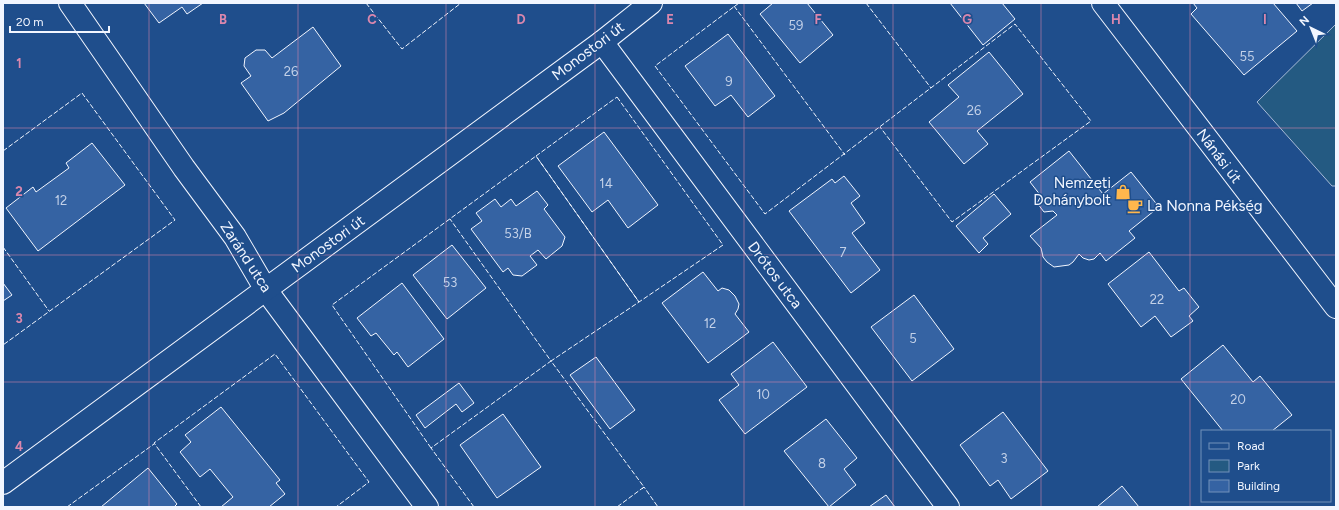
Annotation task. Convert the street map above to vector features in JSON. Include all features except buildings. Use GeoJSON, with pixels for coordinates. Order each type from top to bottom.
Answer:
{"type":"FeatureCollection","features":[{"type":"Feature","properties":{"kind":"street","name":"Zaránd utca"},"geometry":{"type":"LineString","coordinates":[[70,3],[184,168],[235,237],[266,290],[427,507]]}},
{"type":"Feature","properties":{"kind":"street","name":"Monostori út"},"geometry":{"type":"LineString","coordinates":[[3,483],[602,42],[651,3]]}},
{"type":"Feature","properties":{"kind":"street","name":"Nánási út"},"geometry":{"type":"LineString","coordinates":[[1103,3],[1336,307]]}},
{"type":"Feature","properties":{"kind":"street","name":"Drótos utca"},"geometry":{"type":"LineString","coordinates":[[602,42],[948,507]]}},
{"type":"Feature","properties":{"kind":"green space"},"geometry":{"type":"Polygon","coordinates":[[[1336,24],[1336,186],[1332,186],[1257,102],[1336,24]]]}},
{"type":"Feature","properties":{"kind":"fence"},"geometry":{"type":"LineString","coordinates":[[366,3],[402,49],[461,3]]}},
{"type":"Feature","properties":{"kind":"fence"},"geometry":{"type":"LineString","coordinates":[[739,3],[655,66],[765,214],[1015,24],[1091,121],[952,222],[880,127]]}},
{"type":"Feature","properties":{"kind":"fence"},"geometry":{"type":"LineString","coordinates":[[866,3],[931,88]]}},
{"type":"Feature","properties":{"kind":"fence"},"geometry":{"type":"LineString","coordinates":[[734,6],[845,155]]}},
{"type":"Feature","properties":{"kind":"fence"},"geometry":{"type":"LineString","coordinates":[[3,151],[82,93],[175,220],[3,345]]}},
{"type":"Feature","properties":{"kind":"fence"},"geometry":{"type":"LineString","coordinates":[[617,97],[723,245],[639,302],[536,156],[617,97]]}},
{"type":"Feature","properties":{"kind":"fence"},"geometry":{"type":"LineString","coordinates":[[431,448],[332,305],[536,156],[639,302],[551,361],[450,219]]}},
{"type":"Feature","properties":{"kind":"fence"},"geometry":{"type":"LineString","coordinates":[[3,247],[49,311]]}},
{"type":"Feature","properties":{"kind":"fence"},"geometry":{"type":"LineString","coordinates":[[201,507],[154,443],[275,354],[369,482],[336,507]]}},
{"type":"Feature","properties":{"kind":"fence"},"geometry":{"type":"LineString","coordinates":[[474,507],[431,448],[551,361],[644,487],[617,507]]}},
{"type":"Feature","properties":{"kind":"fence"},"geometry":{"type":"LineString","coordinates":[[67,507],[154,444]]}},
{"type":"Feature","properties":{"kind":"fence"},"geometry":{"type":"LineString","coordinates":[[642,489],[644,487],[658,507]]}},
{"type":"Feature","properties":{"kind":"place","name":"Nemzeti Dohánybolt"},"geometry":{"type":"Point","coordinates":[1123,192]}},
{"type":"Feature","properties":{"kind":"place","name":"La Nonna Pékség"},"geometry":{"type":"Point","coordinates":[1135,206]}}]}
